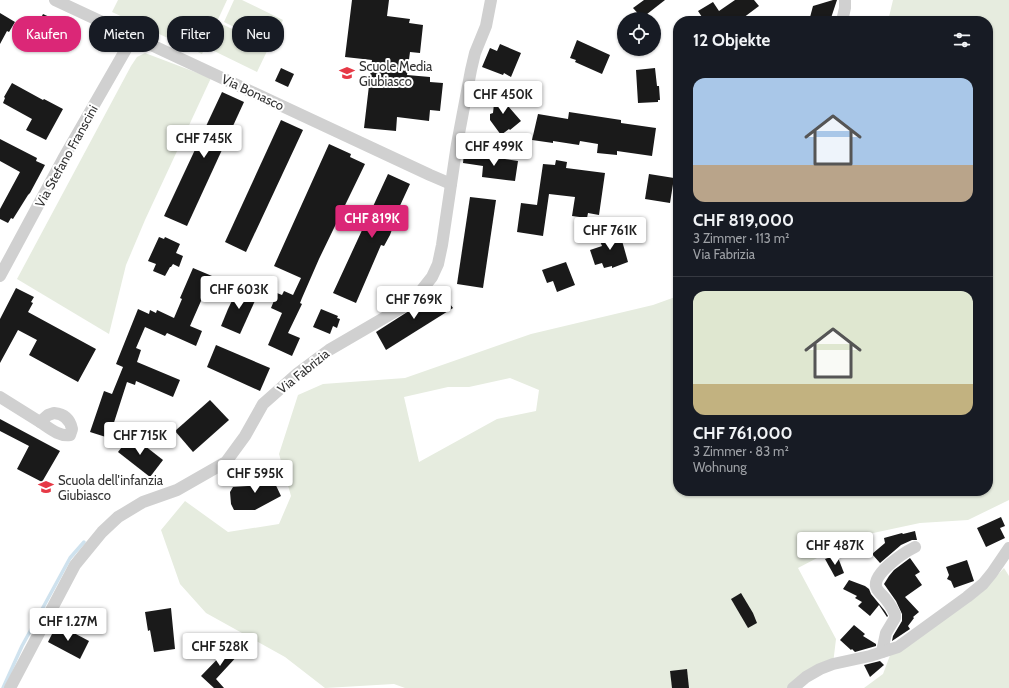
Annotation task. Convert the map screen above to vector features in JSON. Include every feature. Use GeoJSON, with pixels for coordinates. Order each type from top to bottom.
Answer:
{"type":"FeatureCollection","features":[{"type":"Feature","properties":{"kind":"street","name":"Via Bonasco"},"geometry":{"type":"LineString","coordinates":[[55,0],[89,16]]}},
{"type":"Feature","properties":{"kind":"street","name":"Via Fabrizia"},"geometry":{"type":"LineString","coordinates":[[10,688],[75,565],[102,532],[118,517],[143,502],[177,490],[226,462],[245,436],[263,404],[298,373],[329,350],[398,311],[417,296],[432,277],[438,264],[442,245],[471,70],[475,53],[486,26],[491,0]]}},
{"type":"Feature","properties":{"kind":"street"},"geometry":{"type":"LineString","coordinates":[[843,16],[845,0]]}},
{"type":"Feature","properties":{"kind":"street","name":"Via Bonasco"},"geometry":{"type":"LineString","coordinates":[[159,49],[451,184]]}},
{"type":"Feature","properties":{"kind":"street","name":"Via Stefano Franscini"},"geometry":{"type":"LineString","coordinates":[[0,276],[63,159],[124,52]]}},
{"type":"Feature","properties":{"kind":"street"},"geometry":{"type":"LineString","coordinates":[[0,398],[40,422]]}},
{"type":"Feature","properties":{"kind":"street"},"geometry":{"type":"LineString","coordinates":[[882,652],[886,633],[895,614],[890,604],[876,588],[876,584],[879,576],[886,568],[900,555],[915,547]]}},
{"type":"Feature","properties":{"kind":"street"},"geometry":{"type":"LineString","coordinates":[[793,688],[806,677],[820,669],[892,650],[907,641],[975,591],[988,579],[1009,548]]}},
{"type":"Feature","properties":{"kind":"shaded area"},"geometry":{"type":"Polygon","coordinates":[[[118,0],[227,0],[220,16],[167,16],[167,38],[159,34],[159,16],[121,16],[112,12],[118,0]]]}},
{"type":"Feature","properties":{"kind":"shaded area"},"geometry":{"type":"Polygon","coordinates":[[[234,0],[242,0],[275,16],[232,16],[232,26],[224,22],[234,0]]]}},
{"type":"Feature","properties":{"kind":"shaded area"},"geometry":{"type":"Polygon","coordinates":[[[893,0],[1009,0],[1009,500],[968,520],[920,523],[859,536],[798,568],[836,639],[833,664],[793,688],[405,688],[394,684],[325,688],[285,657],[206,613],[180,584],[161,530],[185,501],[228,532],[279,524],[291,496],[279,454],[298,395],[323,384],[405,378],[531,334],[653,305],[673,298],[673,496],[993,496],[993,16],[889,16],[893,0]],[[510,378],[469,387],[448,387],[404,397],[419,462],[497,419],[536,411],[539,390],[510,378]]]}},
{"type":"Feature","properties":{"kind":"shaded area"},"geometry":{"type":"Polygon","coordinates":[[[224,25],[232,29],[232,52],[267,52],[257,72],[216,52],[224,52],[224,25]]]}},
{"type":"Feature","properties":{"kind":"shaded area"},"geometry":{"type":"Polygon","coordinates":[[[145,53],[211,78],[145,220],[126,265],[109,334],[17,279],[131,66],[137,57],[145,53]]]}},
{"type":"Feature","properties":{"kind":"shaded area"},"geometry":{"type":"Polygon","coordinates":[[[1004,568],[1009,576],[1009,688],[864,688],[883,674],[892,650],[980,594],[1004,568]]]}},
{"type":"Feature","properties":{"kind":"building"},"geometry":{"type":"Polygon","coordinates":[[[352,0],[389,0],[387,16],[410,19],[409,23],[423,25],[420,53],[410,52],[407,75],[430,77],[430,82],[443,83],[440,111],[430,110],[429,121],[397,117],[396,131],[364,128],[372,60],[345,57],[352,0]]]}},
{"type":"Feature","properties":{"kind":"building"},"geometry":{"type":"Polygon","coordinates":[[[644,0],[665,0],[650,12],[637,12],[633,8],[644,0]]]}},
{"type":"Feature","properties":{"kind":"building"},"geometry":{"type":"Polygon","coordinates":[[[735,0],[754,0],[759,6],[746,16],[701,16],[698,11],[713,2],[719,11],[735,0]]]}},
{"type":"Feature","properties":{"kind":"building"},"geometry":{"type":"Polygon","coordinates":[[[837,0],[832,16],[810,16],[813,6],[837,0]]]}},
{"type":"Feature","properties":{"kind":"building"},"geometry":{"type":"Polygon","coordinates":[[[0,13],[12,20],[12,27],[9,32],[7,31],[0,44],[0,13]]]}},
{"type":"Feature","properties":{"kind":"building"},"geometry":{"type":"Polygon","coordinates":[[[577,40],[610,55],[602,74],[575,62],[576,60],[570,58],[577,40]]]}},
{"type":"Feature","properties":{"kind":"building"},"geometry":{"type":"Polygon","coordinates":[[[500,44],[521,53],[511,77],[504,73],[503,75],[482,67],[490,48],[497,51],[500,44]]]}},
{"type":"Feature","properties":{"kind":"building"},"geometry":{"type":"Polygon","coordinates":[[[281,68],[294,74],[288,87],[275,81],[281,68]]]}},
{"type":"Feature","properties":{"kind":"building"},"geometry":{"type":"Polygon","coordinates":[[[655,68],[660,100],[658,100],[658,102],[638,103],[636,70],[655,68]]]}},
{"type":"Feature","properties":{"kind":"building"},"geometry":{"type":"Polygon","coordinates":[[[12,83],[63,109],[46,140],[26,130],[32,119],[3,103],[4,97],[12,83]]]}},
{"type":"Feature","properties":{"kind":"building"},"geometry":{"type":"Polygon","coordinates":[[[222,92],[244,102],[187,226],[164,216],[222,92]]]}},
{"type":"Feature","properties":{"kind":"building"},"geometry":{"type":"Polygon","coordinates":[[[495,94],[510,96],[508,106],[521,121],[501,135],[490,120],[490,114],[493,113],[495,94]]]}},
{"type":"Feature","properties":{"kind":"building"},"geometry":{"type":"Polygon","coordinates":[[[569,112],[621,120],[621,123],[656,128],[652,156],[617,151],[617,155],[597,153],[598,144],[580,141],[579,145],[553,141],[553,143],[532,140],[538,114],[568,119],[569,112]]]}},
{"type":"Feature","properties":{"kind":"building"},"geometry":{"type":"Polygon","coordinates":[[[281,120],[303,130],[246,252],[225,242],[281,120]]]}},
{"type":"Feature","properties":{"kind":"building"},"geometry":{"type":"Polygon","coordinates":[[[0,139],[37,158],[36,161],[45,165],[30,193],[13,219],[11,218],[8,223],[0,219],[0,209],[20,172],[0,161],[0,139]]]}},
{"type":"Feature","properties":{"kind":"building"},"geometry":{"type":"Polygon","coordinates":[[[329,144],[351,154],[350,157],[365,164],[319,259],[300,303],[302,304],[288,333],[300,338],[292,356],[268,345],[282,313],[271,308],[277,293],[282,295],[284,291],[293,295],[301,278],[274,266],[329,144]]]}},
{"type":"Feature","properties":{"kind":"building"},"geometry":{"type":"Polygon","coordinates":[[[464,153],[518,161],[515,181],[482,177],[483,166],[463,163],[464,153]]]}},
{"type":"Feature","properties":{"kind":"building"},"geometry":{"type":"Polygon","coordinates":[[[556,160],[567,162],[566,168],[605,173],[599,215],[588,213],[587,218],[572,216],[575,197],[549,194],[543,236],[517,232],[521,203],[537,205],[543,164],[555,165],[556,160]]]}},
{"type":"Feature","properties":{"kind":"building"},"geometry":{"type":"Polygon","coordinates":[[[388,174],[410,184],[392,223],[394,224],[390,235],[384,246],[381,245],[356,303],[333,293],[388,174]]]}},
{"type":"Feature","properties":{"kind":"building"},"geometry":{"type":"Polygon","coordinates":[[[649,174],[673,178],[670,203],[645,199],[649,174]]]}},
{"type":"Feature","properties":{"kind":"building"},"geometry":{"type":"Polygon","coordinates":[[[470,197],[496,200],[483,288],[457,284],[470,197]]]}},
{"type":"Feature","properties":{"kind":"building"},"geometry":{"type":"Polygon","coordinates":[[[619,230],[628,262],[612,268],[612,266],[604,268],[602,263],[595,265],[590,250],[602,246],[600,241],[606,240],[604,235],[619,230]]]}},
{"type":"Feature","properties":{"kind":"building"},"geometry":{"type":"Polygon","coordinates":[[[159,237],[164,239],[165,237],[180,244],[176,253],[183,256],[179,267],[173,264],[165,276],[153,271],[156,264],[148,261],[159,237]]]}},
{"type":"Feature","properties":{"kind":"building"},"geometry":{"type":"Polygon","coordinates":[[[566,262],[575,285],[557,292],[553,281],[547,283],[542,270],[566,262]]]}},
{"type":"Feature","properties":{"kind":"building"},"geometry":{"type":"Polygon","coordinates":[[[193,268],[212,276],[190,326],[202,331],[196,346],[167,333],[165,336],[145,327],[136,348],[141,350],[137,362],[180,380],[173,397],[136,381],[135,385],[127,382],[109,438],[90,432],[104,391],[112,394],[123,367],[116,364],[138,309],[149,314],[150,310],[156,313],[157,310],[174,318],[182,299],[180,298],[193,268]]]}},
{"type":"Feature","properties":{"kind":"building"},"geometry":{"type":"Polygon","coordinates":[[[239,286],[258,294],[240,334],[221,326],[239,286]]]}},
{"type":"Feature","properties":{"kind":"building"},"geometry":{"type":"Polygon","coordinates":[[[16,288],[34,297],[31,302],[33,303],[28,312],[96,349],[78,382],[29,355],[37,340],[18,330],[0,363],[0,319],[16,288]]]}},
{"type":"Feature","properties":{"kind":"building"},"geometry":{"type":"Polygon","coordinates":[[[440,291],[453,308],[386,350],[376,332],[440,291]]]}},
{"type":"Feature","properties":{"kind":"building"},"geometry":{"type":"Polygon","coordinates":[[[321,309],[338,316],[337,318],[340,319],[337,328],[333,326],[330,334],[313,327],[321,309]]]}},
{"type":"Feature","properties":{"kind":"building"},"geometry":{"type":"Polygon","coordinates":[[[216,345],[270,368],[260,391],[207,367],[216,345]]]}},
{"type":"Feature","properties":{"kind":"building"},"geometry":{"type":"Polygon","coordinates":[[[210,400],[229,420],[193,452],[175,431],[210,400]]]}},
{"type":"Feature","properties":{"kind":"building"},"geometry":{"type":"Polygon","coordinates":[[[0,419],[60,451],[42,482],[17,469],[29,446],[0,431],[0,419]]]}},
{"type":"Feature","properties":{"kind":"building"},"geometry":{"type":"Polygon","coordinates":[[[131,435],[163,460],[150,477],[118,452],[131,435]]]}},
{"type":"Feature","properties":{"kind":"building"},"geometry":{"type":"Polygon","coordinates":[[[267,472],[269,476],[271,475],[281,496],[255,510],[234,510],[231,504],[230,492],[233,487],[248,486],[246,482],[267,472]]]}},
{"type":"Feature","properties":{"kind":"building"},"geometry":{"type":"Polygon","coordinates":[[[1001,517],[1005,526],[1000,528],[1005,538],[986,547],[977,528],[1001,517]]]}},
{"type":"Feature","properties":{"kind":"building"},"geometry":{"type":"Polygon","coordinates":[[[915,531],[917,540],[912,540],[901,545],[880,563],[872,554],[885,543],[884,538],[915,531]]]}},
{"type":"Feature","properties":{"kind":"building"},"geometry":{"type":"Polygon","coordinates":[[[837,555],[844,573],[835,577],[825,559],[837,555]]]}},
{"type":"Feature","properties":{"kind":"building"},"geometry":{"type":"Polygon","coordinates":[[[910,558],[920,572],[915,575],[922,585],[905,597],[919,612],[913,617],[914,618],[908,626],[910,629],[892,641],[893,636],[902,621],[902,614],[896,601],[884,584],[894,570],[910,558]]]}},
{"type":"Feature","properties":{"kind":"building"},"geometry":{"type":"Polygon","coordinates":[[[967,560],[974,581],[954,588],[951,581],[947,579],[949,575],[946,567],[967,560]]]}},
{"type":"Feature","properties":{"kind":"building"},"geometry":{"type":"Polygon","coordinates":[[[849,580],[869,589],[871,594],[888,616],[887,617],[879,605],[870,616],[858,606],[862,602],[855,598],[857,596],[843,589],[849,580]]]}},
{"type":"Feature","properties":{"kind":"building"},"geometry":{"type":"Polygon","coordinates":[[[741,593],[757,623],[748,628],[731,599],[741,593]]]}},
{"type":"Feature","properties":{"kind":"building"},"geometry":{"type":"Polygon","coordinates":[[[171,608],[175,649],[154,652],[150,630],[148,631],[145,612],[171,608]]]}},
{"type":"Feature","properties":{"kind":"building"},"geometry":{"type":"Polygon","coordinates":[[[57,624],[89,641],[80,659],[48,642],[57,624]]]}},
{"type":"Feature","properties":{"kind":"building"},"geometry":{"type":"Polygon","coordinates":[[[854,625],[865,634],[863,636],[876,644],[876,646],[855,652],[840,640],[854,625]]]}},
{"type":"Feature","properties":{"kind":"building"},"geometry":{"type":"Polygon","coordinates":[[[231,645],[240,653],[216,679],[224,688],[214,688],[201,676],[231,645]]]}},
{"type":"Feature","properties":{"kind":"building"},"geometry":{"type":"Polygon","coordinates":[[[880,661],[884,665],[870,677],[864,665],[880,661]]]}},
{"type":"Feature","properties":{"kind":"building"},"geometry":{"type":"Polygon","coordinates":[[[687,669],[689,688],[672,688],[670,671],[687,669]]]}},
{"type":"Feature","properties":{"kind":"waterway"},"geometry":{"type":"LineString","coordinates":[[3,688],[22,646],[70,558],[84,542]]}},
{"type":"Feature","properties":{"kind":"place","name":"Scuole Media Giubiasco"},"geometry":{"type":"Point","coordinates":[347,73]}},
{"type":"Feature","properties":{"kind":"place","name":"Scuola dell'infanzia Giubiasco"},"geometry":{"type":"Point","coordinates":[46,487]}}]}
